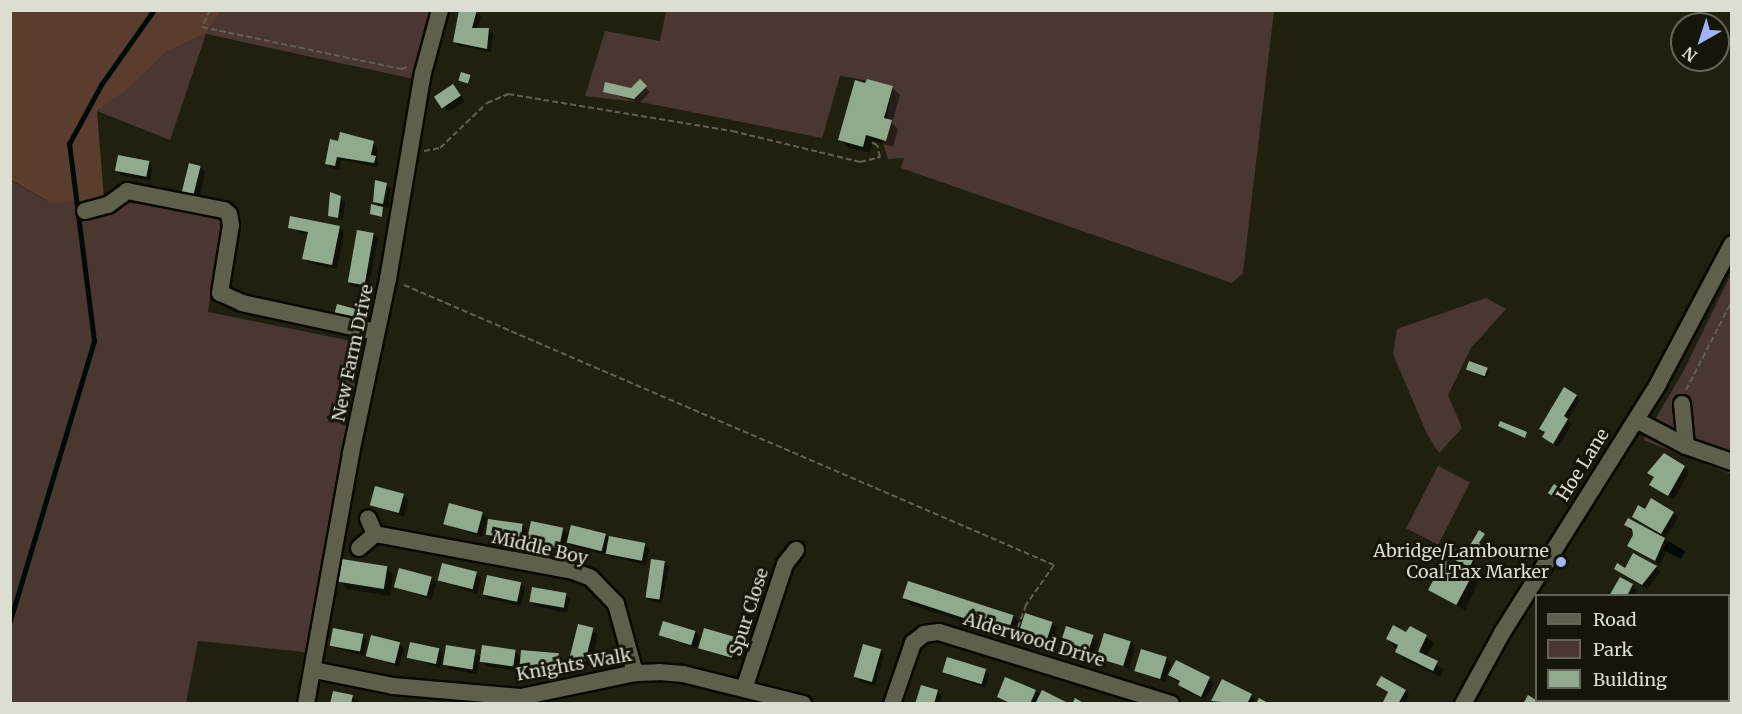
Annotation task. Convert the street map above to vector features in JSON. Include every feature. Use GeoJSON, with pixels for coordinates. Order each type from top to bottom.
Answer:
{"type":"FeatureCollection","features":[{"type":"Feature","properties":{"kind":"street","name":"New Farm Drive"},"geometry":{"type":"LineString","coordinates":[[306,704],[388,279],[423,74],[440,10]]}},
{"type":"Feature","properties":{"kind":"street"},"geometry":{"type":"LineString","coordinates":[[85,211],[108,205],[127,191],[224,210],[229,214],[231,225],[220,293],[242,303],[376,332]]}},
{"type":"Feature","properties":{"kind":"street","name":"Hoe Lane"},"geometry":{"type":"LineString","coordinates":[[1463,704],[1502,633],[1679,348],[1731,244]]}},
{"type":"Feature","properties":{"kind":"street"},"geometry":{"type":"LineString","coordinates":[[1682,404],[1686,446]]}},
{"type":"Feature","properties":{"kind":"street"},"geometry":{"type":"LineString","coordinates":[[1636,420],[1686,446],[1731,462]]}},
{"type":"Feature","properties":{"kind":"street"},"geometry":{"type":"LineString","coordinates":[[359,548],[375,534],[368,518]]}},
{"type":"Feature","properties":{"kind":"street","name":"Middle Boy"},"geometry":{"type":"LineString","coordinates":[[375,534],[573,571],[591,578],[616,604],[635,673]]}},
{"type":"Feature","properties":{"kind":"street","name":"Spur Close"},"geometry":{"type":"LineString","coordinates":[[744,689],[785,564],[796,550]]}},
{"type":"Feature","properties":{"kind":"street","name":"Alderwood Drive"},"geometry":{"type":"LineString","coordinates":[[892,704],[905,656],[924,634],[951,634],[1171,704]]}},
{"type":"Feature","properties":{"kind":"street","name":"Knights Walk"},"geometry":{"type":"LineString","coordinates":[[314,669],[393,686],[521,697],[635,673],[683,674],[803,704]]}},
{"type":"Feature","properties":{"kind":"path"},"geometry":{"type":"LineString","coordinates":[[210,10],[202,27],[401,69],[412,66],[423,74]]}},
{"type":"Feature","properties":{"kind":"path"},"geometry":{"type":"LineString","coordinates":[[411,150],[440,147],[487,103],[508,94],[732,131],[860,162],[878,160],[880,151],[871,142]]}},
{"type":"Feature","properties":{"kind":"path"},"geometry":{"type":"LineString","coordinates":[[388,279],[1054,565],[1023,611],[1010,653]]}},
{"type":"Feature","properties":{"kind":"path"},"geometry":{"type":"LineString","coordinates":[[1682,404],[1731,301]]}},
{"type":"Feature","properties":{"kind":"green space"},"geometry":{"type":"Polygon","coordinates":[[[222,11],[433,11],[414,79],[206,34],[170,140],[97,111],[127,90],[166,52],[205,34],[222,11]]]}},
{"type":"Feature","properties":{"kind":"green space"},"geometry":{"type":"Polygon","coordinates":[[[666,11],[1274,11],[1243,273],[1232,283],[901,168],[904,158],[888,159],[882,140],[893,86],[882,83],[840,76],[822,138],[646,103],[585,96],[605,31],[660,41],[666,11]]]}},
{"type":"Feature","properties":{"kind":"green space"},"geometry":{"type":"Polygon","coordinates":[[[10,180],[47,201],[104,199],[223,217],[208,312],[366,344],[313,653],[198,641],[186,703],[11,703],[10,180]]]}},
{"type":"Feature","properties":{"kind":"green space"},"geometry":{"type":"Polygon","coordinates":[[[1731,274],[1731,474],[1643,440],[1683,372],[1731,274]]]}},
{"type":"Feature","properties":{"kind":"green space"},"geometry":{"type":"Polygon","coordinates":[[[1486,298],[1506,309],[1471,348],[1448,395],[1462,428],[1439,453],[1427,434],[1393,354],[1397,329],[1486,298]]]}},
{"type":"Feature","properties":{"kind":"green space"},"geometry":{"type":"Polygon","coordinates":[[[1438,466],[1470,482],[1438,545],[1406,528],[1438,466]]]}},
{"type":"Feature","properties":{"kind":"green space"},"geometry":{"type":"Polygon","coordinates":[[[1731,616],[1731,703],[1694,703],[1730,702],[1731,616]]]}},
{"type":"Feature","properties":{"kind":"shaded area"},"geometry":{"type":"Polygon","coordinates":[[[11,11],[222,11],[205,34],[166,52],[127,90],[97,111],[104,199],[51,203],[11,180],[11,11]]]}},
{"type":"Feature","properties":{"kind":"shaded area"},"geometry":{"type":"Polygon","coordinates":[[[1668,541],[1685,551],[1681,559],[1663,550],[1668,541]]]}},
{"type":"Feature","properties":{"kind":"building"},"geometry":{"type":"Polygon","coordinates":[[[459,10],[477,10],[472,28],[489,28],[487,49],[453,42],[459,10]]]}},
{"type":"Feature","properties":{"kind":"building"},"geometry":{"type":"Polygon","coordinates":[[[461,72],[471,75],[468,84],[458,81],[461,72]]]}},
{"type":"Feature","properties":{"kind":"building"},"geometry":{"type":"Polygon","coordinates":[[[640,79],[647,86],[634,99],[603,92],[605,82],[631,88],[640,79]]]}},
{"type":"Feature","properties":{"kind":"building"},"geometry":{"type":"Polygon","coordinates":[[[867,79],[893,86],[884,118],[892,120],[886,141],[866,135],[863,147],[838,140],[855,80],[865,83],[867,79]]]}},
{"type":"Feature","properties":{"kind":"building"},"geometry":{"type":"Polygon","coordinates":[[[453,84],[461,96],[442,108],[434,97],[453,84]]]}},
{"type":"Feature","properties":{"kind":"building"},"geometry":{"type":"Polygon","coordinates":[[[340,132],[374,141],[371,155],[376,156],[374,163],[337,157],[335,166],[325,164],[330,139],[338,141],[340,132]]]}},
{"type":"Feature","properties":{"kind":"building"},"geometry":{"type":"Polygon","coordinates":[[[118,155],[149,161],[146,177],[115,171],[118,155]]]}},
{"type":"Feature","properties":{"kind":"building"},"geometry":{"type":"Polygon","coordinates":[[[189,163],[201,166],[193,197],[181,194],[189,163]]]}},
{"type":"Feature","properties":{"kind":"building"},"geometry":{"type":"Polygon","coordinates":[[[375,180],[387,183],[383,204],[373,202],[375,180]]]}},
{"type":"Feature","properties":{"kind":"building"},"geometry":{"type":"Polygon","coordinates":[[[330,192],[341,196],[338,218],[328,216],[330,192]]]}},
{"type":"Feature","properties":{"kind":"building"},"geometry":{"type":"Polygon","coordinates":[[[371,204],[383,207],[382,217],[370,214],[371,204]]]}},
{"type":"Feature","properties":{"kind":"building"},"geometry":{"type":"Polygon","coordinates":[[[290,216],[340,226],[332,265],[302,259],[308,232],[288,228],[290,216]]]}},
{"type":"Feature","properties":{"kind":"building"},"geometry":{"type":"Polygon","coordinates":[[[357,230],[374,233],[365,285],[348,282],[357,230]]]}},
{"type":"Feature","properties":{"kind":"building"},"geometry":{"type":"Polygon","coordinates":[[[337,304],[359,310],[357,319],[335,313],[337,304]]]}},
{"type":"Feature","properties":{"kind":"building"},"geometry":{"type":"Polygon","coordinates":[[[1469,361],[1488,368],[1485,376],[1466,369],[1469,361]]]}},
{"type":"Feature","properties":{"kind":"building"},"geometry":{"type":"Polygon","coordinates":[[[1564,387],[1577,395],[1564,416],[1568,419],[1553,444],[1542,437],[1545,432],[1539,429],[1564,387]]]}},
{"type":"Feature","properties":{"kind":"building"},"geometry":{"type":"Polygon","coordinates":[[[1500,421],[1527,432],[1525,438],[1498,426],[1500,421]]]}},
{"type":"Feature","properties":{"kind":"building"},"geometry":{"type":"Polygon","coordinates":[[[1664,453],[1685,466],[1668,496],[1649,485],[1654,477],[1647,473],[1664,453]]]}},
{"type":"Feature","properties":{"kind":"building"},"geometry":{"type":"Polygon","coordinates":[[[1554,484],[1563,490],[1557,499],[1548,493],[1554,484]]]}},
{"type":"Feature","properties":{"kind":"building"},"geometry":{"type":"Polygon","coordinates":[[[375,486],[404,494],[399,513],[370,505],[375,486]]]}},
{"type":"Feature","properties":{"kind":"building"},"geometry":{"type":"Polygon","coordinates":[[[1651,498],[1674,512],[1661,534],[1632,517],[1638,505],[1645,509],[1651,498]]]}},
{"type":"Feature","properties":{"kind":"building"},"geometry":{"type":"Polygon","coordinates":[[[449,503],[483,512],[477,533],[443,524],[449,503]]]}},
{"type":"Feature","properties":{"kind":"building"},"geometry":{"type":"Polygon","coordinates":[[[1628,518],[1665,538],[1655,561],[1627,546],[1633,535],[1632,529],[1624,525],[1628,518]]]}},
{"type":"Feature","properties":{"kind":"building"},"geometry":{"type":"Polygon","coordinates":[[[488,519],[523,524],[520,540],[486,535],[488,519]]]}},
{"type":"Feature","properties":{"kind":"building"},"geometry":{"type":"Polygon","coordinates":[[[531,521],[563,528],[559,548],[527,542],[531,521]]]}},
{"type":"Feature","properties":{"kind":"building"},"geometry":{"type":"Polygon","coordinates":[[[571,525],[606,534],[602,551],[567,542],[571,525]]]}},
{"type":"Feature","properties":{"kind":"building"},"geometry":{"type":"Polygon","coordinates":[[[1479,530],[1485,534],[1479,543],[1486,548],[1482,555],[1469,547],[1479,530]]]}},
{"type":"Feature","properties":{"kind":"building"},"geometry":{"type":"Polygon","coordinates":[[[609,536],[645,543],[642,561],[606,554],[609,536]]]}},
{"type":"Feature","properties":{"kind":"building"},"geometry":{"type":"Polygon","coordinates":[[[1455,549],[1474,558],[1470,567],[1451,558],[1455,549]]]}},
{"type":"Feature","properties":{"kind":"building"},"geometry":{"type":"Polygon","coordinates":[[[1633,553],[1657,566],[1642,585],[1614,569],[1617,563],[1625,568],[1633,553]]]}},
{"type":"Feature","properties":{"kind":"building"},"geometry":{"type":"Polygon","coordinates":[[[342,559],[387,566],[384,589],[338,582],[342,559]]]}},
{"type":"Feature","properties":{"kind":"building"},"geometry":{"type":"Polygon","coordinates":[[[651,559],[665,561],[659,600],[646,598],[651,559]]]}},
{"type":"Feature","properties":{"kind":"building"},"geometry":{"type":"Polygon","coordinates":[[[1444,560],[1472,575],[1456,605],[1428,590],[1444,560]]]}},
{"type":"Feature","properties":{"kind":"building"},"geometry":{"type":"Polygon","coordinates":[[[442,563],[477,572],[473,589],[438,580],[442,563]]]}},
{"type":"Feature","properties":{"kind":"building"},"geometry":{"type":"Polygon","coordinates":[[[399,568],[432,577],[427,596],[394,587],[399,568]]]}},
{"type":"Feature","properties":{"kind":"building"},"geometry":{"type":"Polygon","coordinates":[[[487,575],[521,582],[517,602],[483,595],[487,575]]]}},
{"type":"Feature","properties":{"kind":"building"},"geometry":{"type":"Polygon","coordinates":[[[1620,577],[1633,584],[1628,594],[1610,594],[1620,577]]]}},
{"type":"Feature","properties":{"kind":"building"},"geometry":{"type":"Polygon","coordinates":[[[908,581],[1014,615],[1008,632],[902,598],[908,581]]]}},
{"type":"Feature","properties":{"kind":"building"},"geometry":{"type":"Polygon","coordinates":[[[532,587],[566,593],[564,608],[529,602],[532,587]]]}},
{"type":"Feature","properties":{"kind":"building"},"geometry":{"type":"Polygon","coordinates":[[[1025,613],[1053,622],[1046,642],[1019,633],[1025,613]]]}},
{"type":"Feature","properties":{"kind":"building"},"geometry":{"type":"Polygon","coordinates":[[[663,621],[696,631],[691,645],[659,635],[663,621]]]}},
{"type":"Feature","properties":{"kind":"building"},"geometry":{"type":"Polygon","coordinates":[[[578,624],[594,628],[585,662],[570,658],[578,624]]]}},
{"type":"Feature","properties":{"kind":"building"},"geometry":{"type":"Polygon","coordinates":[[[1393,625],[1406,632],[1410,626],[1427,635],[1419,652],[1438,661],[1433,671],[1395,652],[1398,645],[1386,639],[1393,625]]]}},
{"type":"Feature","properties":{"kind":"building"},"geometry":{"type":"Polygon","coordinates":[[[1066,626],[1094,635],[1087,656],[1059,647],[1066,626]]]}},
{"type":"Feature","properties":{"kind":"building"},"geometry":{"type":"Polygon","coordinates":[[[333,628],[363,634],[360,652],[330,646],[333,628]]]}},
{"type":"Feature","properties":{"kind":"building"},"geometry":{"type":"Polygon","coordinates":[[[704,628],[738,638],[732,658],[698,648],[704,628]]]}},
{"type":"Feature","properties":{"kind":"building"},"geometry":{"type":"Polygon","coordinates":[[[1104,633],[1131,641],[1123,666],[1096,658],[1104,633]]]}},
{"type":"Feature","properties":{"kind":"building"},"geometry":{"type":"Polygon","coordinates":[[[371,635],[400,642],[395,664],[366,656],[371,635]]]}},
{"type":"Feature","properties":{"kind":"building"},"geometry":{"type":"Polygon","coordinates":[[[410,642],[439,648],[436,664],[407,658],[410,642]]]}},
{"type":"Feature","properties":{"kind":"building"},"geometry":{"type":"Polygon","coordinates":[[[863,644],[881,649],[872,682],[854,677],[863,644]]]}},
{"type":"Feature","properties":{"kind":"building"},"geometry":{"type":"Polygon","coordinates":[[[446,645],[476,650],[473,669],[443,665],[446,645]]]}},
{"type":"Feature","properties":{"kind":"building"},"geometry":{"type":"Polygon","coordinates":[[[482,645],[516,650],[513,667],[480,662],[482,645]]]}},
{"type":"Feature","properties":{"kind":"building"},"geometry":{"type":"Polygon","coordinates":[[[1141,649],[1167,657],[1160,679],[1134,671],[1141,649]]]}},
{"type":"Feature","properties":{"kind":"building"},"geometry":{"type":"Polygon","coordinates":[[[521,650],[559,653],[557,670],[520,667],[521,650]]]}},
{"type":"Feature","properties":{"kind":"building"},"geometry":{"type":"Polygon","coordinates":[[[947,657],[986,669],[982,684],[942,672],[947,657]]]}},
{"type":"Feature","properties":{"kind":"building"},"geometry":{"type":"Polygon","coordinates":[[[1176,660],[1210,677],[1201,697],[1178,685],[1180,681],[1168,675],[1176,660]]]}},
{"type":"Feature","properties":{"kind":"building"},"geometry":{"type":"Polygon","coordinates":[[[1381,676],[1406,690],[1398,704],[1382,704],[1388,692],[1376,685],[1381,676]]]}},
{"type":"Feature","properties":{"kind":"building"},"geometry":{"type":"Polygon","coordinates":[[[1005,677],[1036,690],[1030,704],[1012,704],[997,697],[1005,677]]]}},
{"type":"Feature","properties":{"kind":"building"},"geometry":{"type":"Polygon","coordinates":[[[1222,679],[1252,694],[1247,704],[1211,701],[1222,679]]]}},
{"type":"Feature","properties":{"kind":"building"},"geometry":{"type":"Polygon","coordinates":[[[921,685],[938,690],[934,704],[915,704],[921,685]]]}},
{"type":"Feature","properties":{"kind":"building"},"geometry":{"type":"Polygon","coordinates":[[[1042,690],[1066,702],[1065,704],[1035,704],[1042,690]]]}},
{"type":"Feature","properties":{"kind":"building"},"geometry":{"type":"Polygon","coordinates":[[[333,691],[353,695],[351,704],[330,704],[333,691]]]}},
{"type":"Feature","properties":{"kind":"building"},"geometry":{"type":"Polygon","coordinates":[[[1528,695],[1535,699],[1535,702],[1542,704],[1523,704],[1528,695]]]}},
{"type":"Feature","properties":{"kind":"building"},"geometry":{"type":"Polygon","coordinates":[[[1075,698],[1085,704],[1072,704],[1075,698]]]}},
{"type":"Feature","properties":{"kind":"building"},"geometry":{"type":"Polygon","coordinates":[[[1259,698],[1270,704],[1256,704],[1259,698]]]}},
{"type":"Feature","properties":{"kind":"waterway"},"geometry":{"type":"LineString","coordinates":[[10,621],[94,341],[69,144],[101,85],[154,10]]}},
{"type":"Feature","properties":{"kind":"place","name":"Abridge/Lambourne Coal Tax Marker"},"geometry":{"type":"Point","coordinates":[1561,562]}}]}
